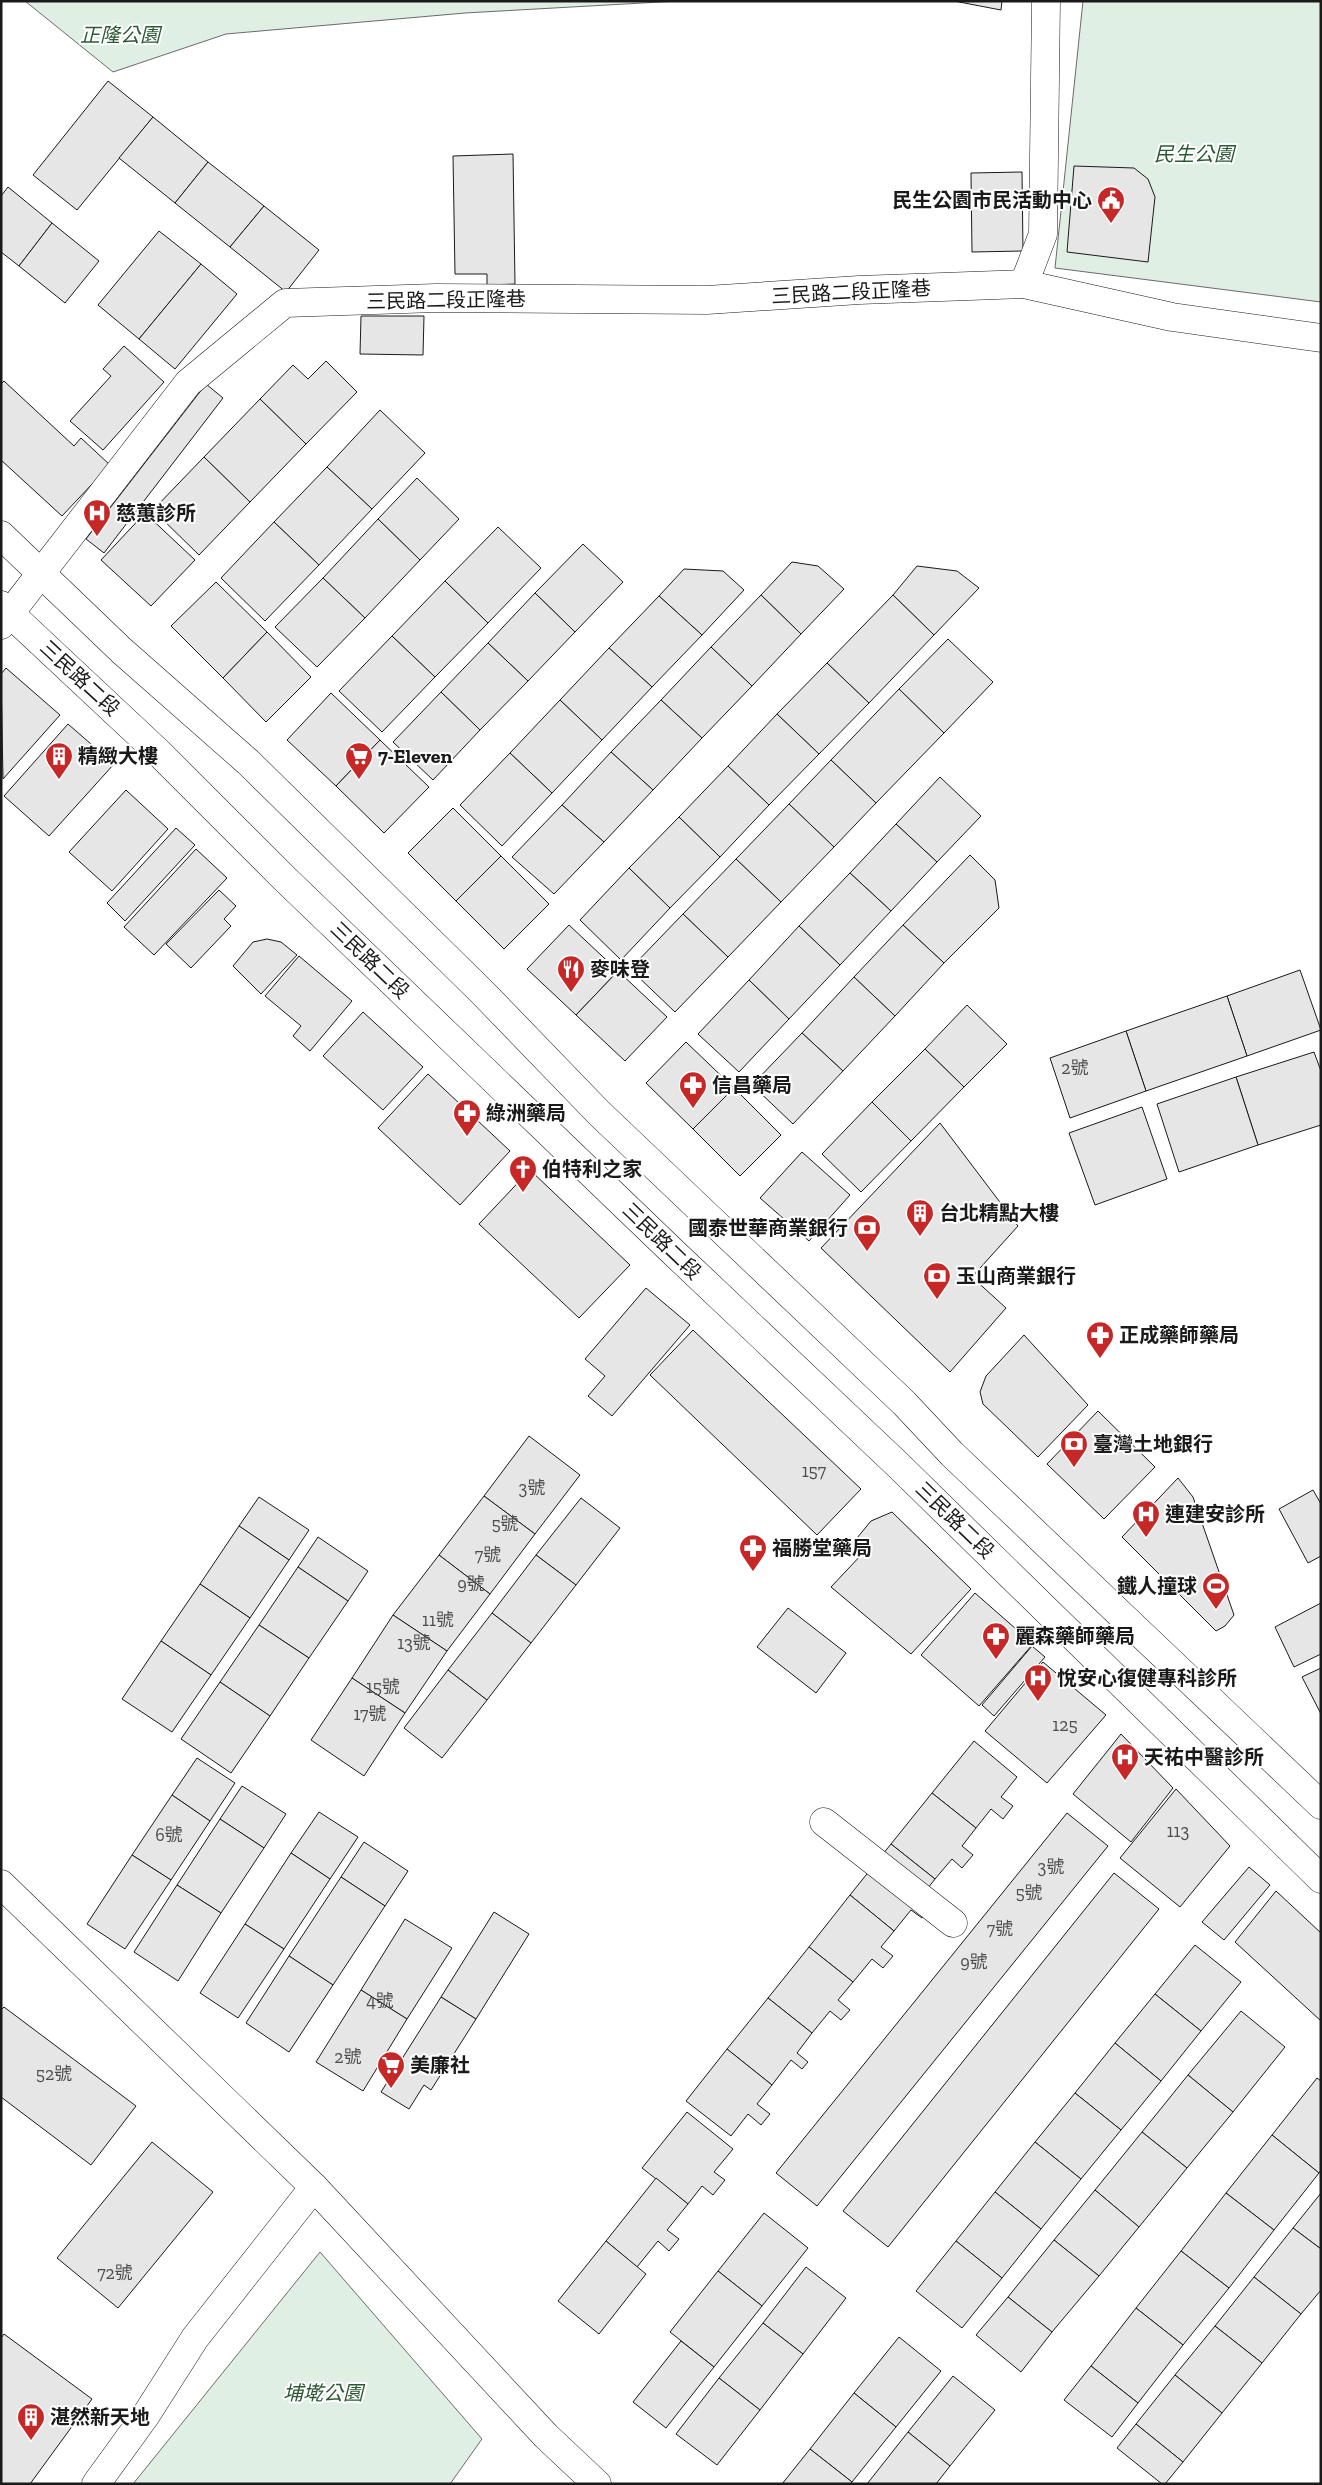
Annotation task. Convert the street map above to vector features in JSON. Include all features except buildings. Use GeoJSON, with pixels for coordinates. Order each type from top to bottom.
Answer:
{"type":"FeatureCollection","features":[{"type":"Feature","properties":{"kind":"street"},"geometry":{"type":"LineString","coordinates":[[1024,284],[1043,234],[1046,1]]}},
{"type":"Feature","properties":{"kind":"street","name":"三民路二段正隆巷"},"geometry":{"type":"LineString","coordinates":[[4,615],[41,574],[188,384],[285,303],[436,298],[707,300],[859,290],[1024,284],[1172,317],[1321,338]]}},
{"type":"Feature","properties":{"kind":"street"},"geometry":{"type":"LineString","coordinates":[[1,535],[122,651],[248,762],[482,992],[599,1113],[904,1402],[952,1454],[1321,1805]]}},
{"type":"Feature","properties":{"kind":"street","name":"三民路二段"},"geometry":{"type":"LineString","coordinates":[[4,615],[158,752],[284,878],[898,1465],[1321,1879]]}},
{"type":"Feature","properties":{"kind":"street"},"geometry":{"type":"LineString","coordinates":[[824,1822],[953,1923]]}},
{"type":"Feature","properties":{"kind":"street"},"geometry":{"type":"LineString","coordinates":[[1,1884],[314,2187],[546,2436],[597,2484]]}},
{"type":"Feature","properties":{"kind":"street"},"geometry":{"type":"LineString","coordinates":[[96,2484],[146,2415],[195,2338],[314,2187]]}},
{"type":"Feature","properties":{"kind":"green space","name":"正隆公園"},"geometry":{"type":"Polygon","coordinates":[[[25,1],[678,1],[465,13],[226,34],[113,72],[25,1]]]}},
{"type":"Feature","properties":{"kind":"green space","name":"民生公園"},"geometry":{"type":"Polygon","coordinates":[[[1083,1],[1321,1],[1321,302],[1055,268],[1083,1]]]}},
{"type":"Feature","properties":{"kind":"green space","name":"埔墘公園"},"geometry":{"type":"Polygon","coordinates":[[[320,2252],[482,2439],[450,2484],[133,2484],[320,2252]]]}},
{"type":"Feature","properties":{"kind":"place","name":"民生公園市民活動中心"},"geometry":{"type":"Point","coordinates":[1111,224]}},
{"type":"Feature","properties":{"kind":"place","name":"慈蕙診所"},"geometry":{"type":"Point","coordinates":[97,537]}},
{"type":"Feature","properties":{"kind":"place","name":"精緻大樓"},"geometry":{"type":"Point","coordinates":[59,780]}},
{"type":"Feature","properties":{"kind":"place","name":"7-Eleven"},"geometry":{"type":"Point","coordinates":[359,780]}},
{"type":"Feature","properties":{"kind":"place","name":"麥味登"},"geometry":{"type":"Point","coordinates":[571,993]}},
{"type":"Feature","properties":{"kind":"place","name":"信昌藥局"},"geometry":{"type":"Point","coordinates":[693,1109]}},
{"type":"Feature","properties":{"kind":"place","name":"綠洲藥局"},"geometry":{"type":"Point","coordinates":[467,1137]}},
{"type":"Feature","properties":{"kind":"place","name":"伯特利之家"},"geometry":{"type":"Point","coordinates":[523,1193]}},
{"type":"Feature","properties":{"kind":"place","name":"台北精點大樓"},"geometry":{"type":"Point","coordinates":[920,1237]}},
{"type":"Feature","properties":{"kind":"place","name":"國泰世華商業銀行"},"geometry":{"type":"Point","coordinates":[867,1252]}},
{"type":"Feature","properties":{"kind":"place","name":"玉山商業銀行"},"geometry":{"type":"Point","coordinates":[937,1300]}},
{"type":"Feature","properties":{"kind":"place","name":"正成藥師藥局"},"geometry":{"type":"Point","coordinates":[1100,1359]}},
{"type":"Feature","properties":{"kind":"place","name":"臺灣土地銀行"},"geometry":{"type":"Point","coordinates":[1074,1468]}},
{"type":"Feature","properties":{"kind":"place","name":"連建安診所"},"geometry":{"type":"Point","coordinates":[1146,1538]}},
{"type":"Feature","properties":{"kind":"place","name":"福勝堂藥局"},"geometry":{"type":"Point","coordinates":[753,1572]}},
{"type":"Feature","properties":{"kind":"place","name":"鐵人撞球"},"geometry":{"type":"Point","coordinates":[1216,1610]}},
{"type":"Feature","properties":{"kind":"place","name":"麗森藥師藥局"},"geometry":{"type":"Point","coordinates":[996,1660]}},
{"type":"Feature","properties":{"kind":"place","name":"悅安心復健專科診所"},"geometry":{"type":"Point","coordinates":[1038,1702]}},
{"type":"Feature","properties":{"kind":"place","name":"天祐中醫診所"},"geometry":{"type":"Point","coordinates":[1125,1781]}},
{"type":"Feature","properties":{"kind":"place","name":"美廉社"},"geometry":{"type":"Point","coordinates":[391,2089]}},
{"type":"Feature","properties":{"kind":"place","name":"湛然新天地"},"geometry":{"type":"Point","coordinates":[31,2441]}}]}
